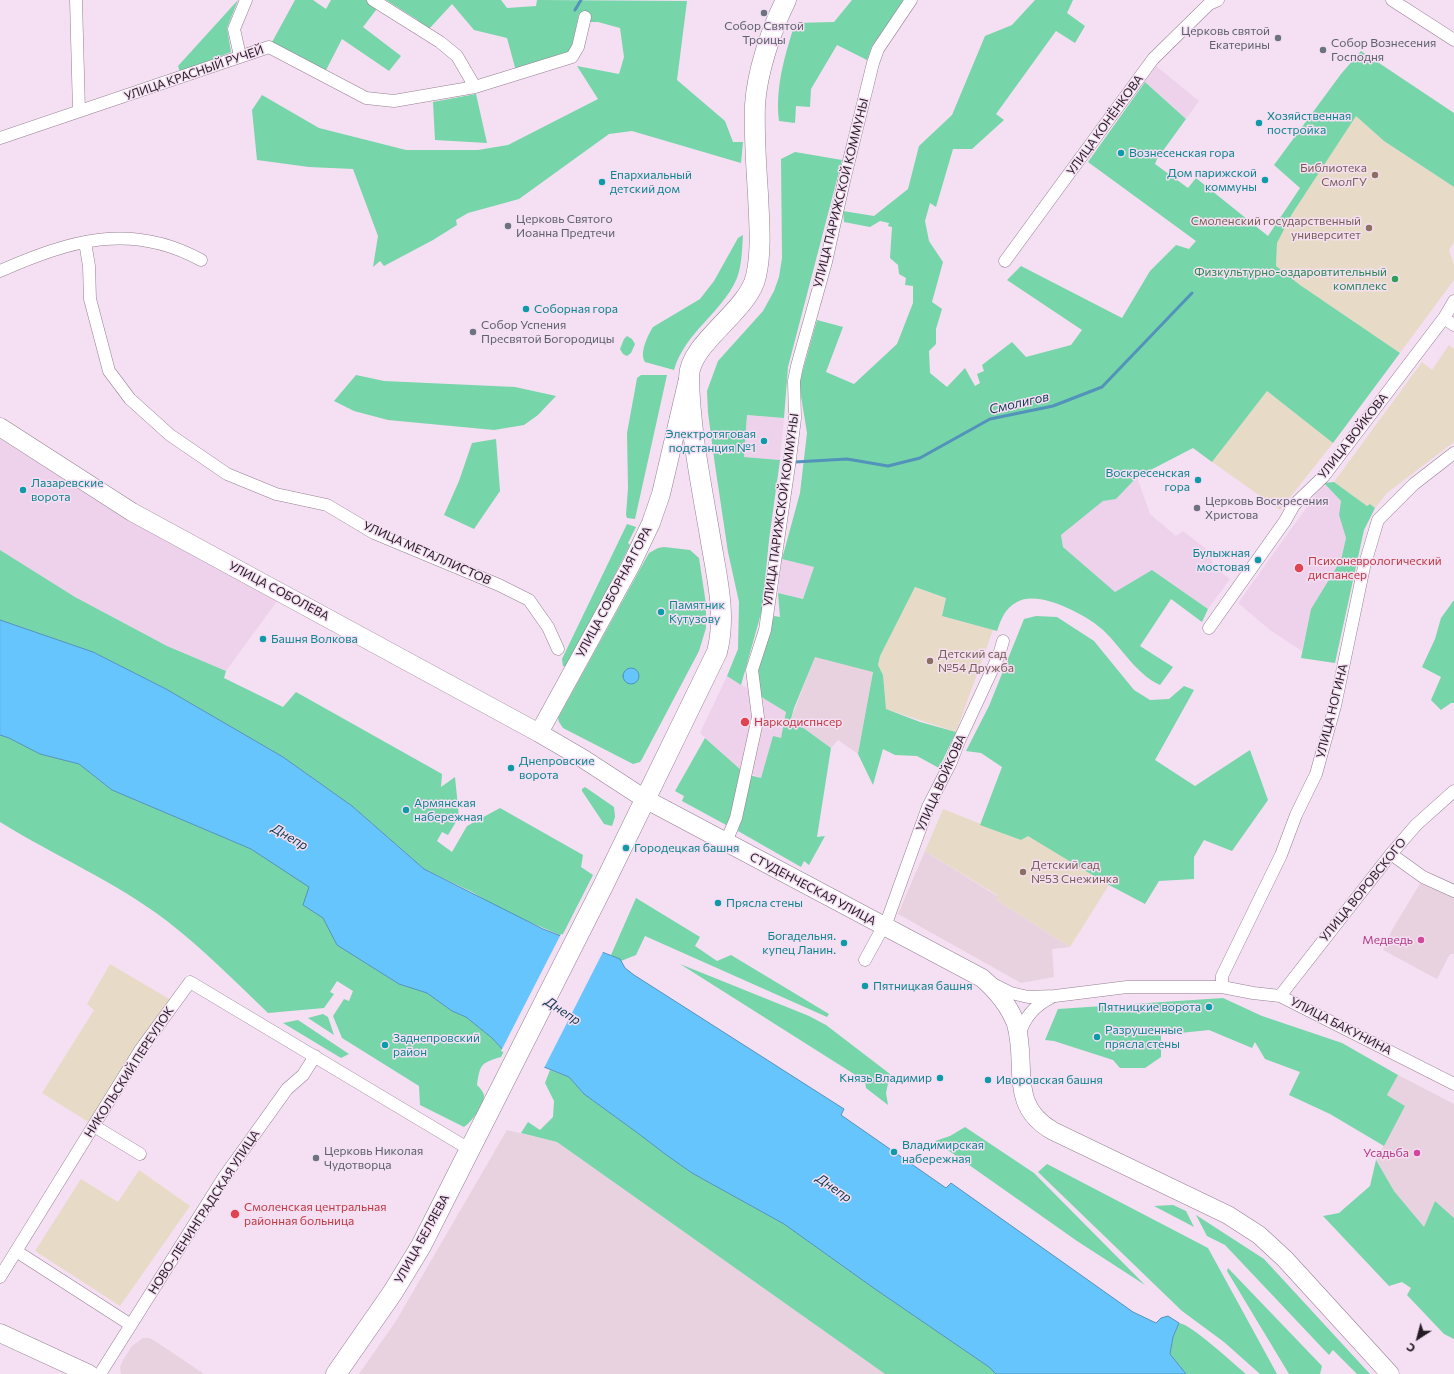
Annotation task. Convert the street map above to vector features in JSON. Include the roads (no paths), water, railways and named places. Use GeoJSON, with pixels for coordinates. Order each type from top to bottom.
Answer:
{"type":"FeatureCollection","features":[{"type":"Feature","properties":{"kind":"main road"},"geometry":{"type":"LineString","coordinates":[[689,375],[700,350],[751,291],[756,276],[758,258],[758,218],[755,104],[759,81],[772,31],[786,0]]}},
{"type":"Feature","properties":{"kind":"main road","name":"УЛИЦА СОБОРНАЯ ГОРА"},"geometry":{"type":"LineString","coordinates":[[539,732],[631,565],[651,523],[661,494],[689,375]]}},
{"type":"Feature","properties":{"kind":"main road","name":"УЛИЦА БЕЛЯЕВА"},"geometry":{"type":"LineString","coordinates":[[336,1374],[413,1259],[604,884],[713,661],[720,631],[720,595],[692,434],[689,375]]}},
{"type":"Feature","properties":{"kind":"main road","name":"УЛИЦА СОБОЛЕВА"},"geometry":{"type":"LineString","coordinates":[[0,427],[132,512],[539,732],[645,799]]}},
{"type":"Feature","properties":{"kind":"main road","name":"СТУДЕНЧЕСКАЯ УЛИЦА"},"geometry":{"type":"LineString","coordinates":[[645,799],[982,978],[1005,1001],[1016,1026],[1018,1038]]}},
{"type":"Feature","properties":{"kind":"main road"},"geometry":{"type":"LineString","coordinates":[[1018,1038],[1023,1097],[1034,1117],[1043,1125],[1228,1215],[1259,1235],[1284,1259],[1390,1374]]}},
{"type":"Feature","properties":{"kind":"main road"},"geometry":{"type":"LineString","coordinates":[[0,1333],[89,1374]]}},
{"type":"Feature","properties":{"kind":"street"},"geometry":{"type":"LineString","coordinates":[[76,0],[79,111]]}},
{"type":"Feature","properties":{"kind":"street"},"geometry":{"type":"LineString","coordinates":[[240,56],[234,29],[246,0]]}},
{"type":"Feature","properties":{"kind":"street"},"geometry":{"type":"LineString","coordinates":[[373,0],[440,42],[456,56],[475,87]]}},
{"type":"Feature","properties":{"kind":"street","name":"УЛИЦА ПАРИЖСКОЙ КОММУНЫ"},"geometry":{"type":"LineString","coordinates":[[726,842],[736,818],[758,717],[752,670],[765,630],[795,418],[794,381],[797,366],[826,262],[873,63],[878,49],[911,0]]}},
{"type":"Feature","properties":{"kind":"street","name":"УЛИЦА КОНЁНКОВА"},"geometry":{"type":"LineString","coordinates":[[1005,261],[1153,59],[1209,4],[1218,0]]}},
{"type":"Feature","properties":{"kind":"street"},"geometry":{"type":"LineString","coordinates":[[1392,0],[1454,40]]}},
{"type":"Feature","properties":{"kind":"street","name":"УЛИЦА КРАСНЫЙ РУЧЕЙ"},"geometry":{"type":"LineString","coordinates":[[0,138],[269,47],[366,98],[394,101],[475,87],[568,60],[572,57],[578,47],[585,17]]}},
{"type":"Feature","properties":{"kind":"street"},"geometry":{"type":"LineString","coordinates":[[0,271],[37,255],[85,242],[127,238],[164,243],[201,260]]}},
{"type":"Feature","properties":{"kind":"street","name":"УЛИЦА МЕТАЛЛИСТОВ"},"geometry":{"type":"LineString","coordinates":[[85,242],[89,266],[90,299],[109,371],[130,399],[170,435],[227,474],[276,494],[327,505],[374,533],[499,585],[529,600],[548,627],[558,649]]}},
{"type":"Feature","properties":{"kind":"street","name":"УЛИЦА ВОЙКОВА"},"geometry":{"type":"LineString","coordinates":[[1209,628],[1285,521],[1294,505],[1323,477],[1449,322],[1454,301]]}},
{"type":"Feature","properties":{"kind":"street","name":"УЛИЦА НОГИНА"},"geometry":{"type":"LineString","coordinates":[[1222,987],[1222,976],[1281,855],[1296,814],[1316,774],[1335,706],[1364,567],[1378,520],[1414,484],[1454,453]]}},
{"type":"Feature","properties":{"kind":"street","name":"УЛИЦА ВОЙКОВА"},"geometry":{"type":"LineString","coordinates":[[865,960],[884,926],[928,807],[951,762],[959,741],[999,655],[1003,641]]}},
{"type":"Feature","properties":{"kind":"street","name":"УЛИЦА ВОРОВСКОГО"},"geometry":{"type":"LineString","coordinates":[[1280,996],[1391,854],[1416,825],[1454,791]]}},
{"type":"Feature","properties":{"kind":"street"},"geometry":{"type":"LineString","coordinates":[[1391,854],[1423,877],[1454,891]]}},
{"type":"Feature","properties":{"kind":"street","name":"СТУДЕНЧЕСКАЯ УЛИЦА"},"geometry":{"type":"LineString","coordinates":[[982,978],[1011,993],[1028,997],[1055,996],[1127,987],[1222,987]]}},
{"type":"Feature","properties":{"kind":"street","name":"НИКОЛЬСКИЙ ПЕРЕУЛОК"},"geometry":{"type":"LineString","coordinates":[[0,1277],[141,1049],[190,982],[469,1149]]}},
{"type":"Feature","properties":{"kind":"street","name":"УЛИЦА БАКУНИНА"},"geometry":{"type":"LineString","coordinates":[[1222,987],[1280,996],[1454,1084]]}},
{"type":"Feature","properties":{"kind":"street","name":"СТУДЕНЧЕСКАЯ УЛИЦА"},"geometry":{"type":"LineString","coordinates":[[1018,1038],[1027,1017],[1043,1001],[1055,996]]}},
{"type":"Feature","properties":{"kind":"street","name":"НОВО-ЛЕНИНГРАДСКАЯ УЛИЦА"},"geometry":{"type":"LineString","coordinates":[[100,1374],[224,1177],[287,1089],[303,1075],[315,1056]]}},
{"type":"Feature","properties":{"kind":"street"},"geometry":{"type":"LineString","coordinates":[[94,1126],[140,1154]]}},
{"type":"Feature","properties":{"kind":"street"},"geometry":{"type":"LineString","coordinates":[[16,1251],[131,1325]]}},
{"type":"Feature","properties":{"kind":"water","name":"Днепр"},"geometry":{"type":"Polygon","coordinates":[[[0,620],[93,652],[166,689],[283,757],[352,806],[424,869],[543,929],[620,959],[625,968],[634,975],[844,1109],[841,1115],[946,1188],[951,1183],[1133,1312],[1156,1323],[1161,1318],[1168,1316],[1179,1323],[1173,1337],[1170,1354],[1186,1374],[996,1374],[989,1367],[875,1289],[784,1224],[692,1173],[584,1094],[569,1077],[504,1051],[492,1038],[466,1017],[452,1011],[427,993],[399,984],[337,945],[323,918],[303,905],[309,887],[251,849],[112,790],[79,764],[40,754],[0,735],[0,620]]]}},
{"type":"Feature","properties":{"kind":"water"},"geometry":{"type":"Polygon","coordinates":[[[631,668],[637,670],[639,676],[637,682],[631,684],[625,682],[623,676],[625,670],[631,668]]]}},
{"type":"Feature","properties":{"kind":"waterway"},"geometry":{"type":"LineString","coordinates":[[575,10],[581,0]]}},
{"type":"Feature","properties":{"kind":"waterway","name":"Смолигов"},"geometry":{"type":"LineString","coordinates":[[795,462],[847,459],[888,466],[920,458],[990,419],[1053,406],[1102,387],[1192,293]]}},
{"type":"Feature","properties":{"kind":"place","name":"Собор Святой Троицы"},"geometry":{"type":"Point","coordinates":[764,13]}},
{"type":"Feature","properties":{"kind":"place","name":"Церковь святой Екатерины"},"geometry":{"type":"Point","coordinates":[1278,38]}},
{"type":"Feature","properties":{"kind":"place","name":"Собор Вознесения Господня"},"geometry":{"type":"Point","coordinates":[1323,50]}},
{"type":"Feature","properties":{"kind":"place","name":"Хозяйственная постройка"},"geometry":{"type":"Point","coordinates":[1259,123]}},
{"type":"Feature","properties":{"kind":"place","name":"Вознесенская гора"},"geometry":{"type":"Point","coordinates":[1121,153]}},
{"type":"Feature","properties":{"kind":"place","name":"Библиотека СмолГУ"},"geometry":{"type":"Point","coordinates":[1375,175]}},
{"type":"Feature","properties":{"kind":"place","name":"Дом парижской коммуны"},"geometry":{"type":"Point","coordinates":[1265,180]}},
{"type":"Feature","properties":{"kind":"place","name":"Епархиальный детский дом"},"geometry":{"type":"Point","coordinates":[602,182]}},
{"type":"Feature","properties":{"kind":"place","name":"Церковь Святого Иоанна Предтечи"},"geometry":{"type":"Point","coordinates":[508,226]}},
{"type":"Feature","properties":{"kind":"place","name":"Смоленский государственный университет"},"geometry":{"type":"Point","coordinates":[1369,228]}},
{"type":"Feature","properties":{"kind":"place","name":"Физкультурно-оздаровтительный комплекс"},"geometry":{"type":"Point","coordinates":[1395,279]}},
{"type":"Feature","properties":{"kind":"place","name":"Соборная гора"},"geometry":{"type":"Point","coordinates":[526,309]}},
{"type":"Feature","properties":{"kind":"place","name":"Собор Успения Пресвятой Богородицы"},"geometry":{"type":"Point","coordinates":[473,332]}},
{"type":"Feature","properties":{"kind":"place","name":"Электротяговая подстанция №1"},"geometry":{"type":"Point","coordinates":[764,441]}},
{"type":"Feature","properties":{"kind":"place","name":"Воскресенская гора"},"geometry":{"type":"Point","coordinates":[1198,480]}},
{"type":"Feature","properties":{"kind":"place","name":"Лазаревские ворота"},"geometry":{"type":"Point","coordinates":[23,490]}},
{"type":"Feature","properties":{"kind":"place","name":"Церковь Воскресения Христова"},"geometry":{"type":"Point","coordinates":[1197,508]}},
{"type":"Feature","properties":{"kind":"place","name":"Булыжная мостовая"},"geometry":{"type":"Point","coordinates":[1258,560]}},
{"type":"Feature","properties":{"kind":"place","name":"Психоневрологический диспансер"},"geometry":{"type":"Point","coordinates":[1299,568]}},
{"type":"Feature","properties":{"kind":"place","name":"Памятник Кутузову"},"geometry":{"type":"Point","coordinates":[661,612]}},
{"type":"Feature","properties":{"kind":"place","name":"Башня Волкова"},"geometry":{"type":"Point","coordinates":[263,639]}},
{"type":"Feature","properties":{"kind":"place","name":"Детский сад №54 Дружба"},"geometry":{"type":"Point","coordinates":[930,661]}},
{"type":"Feature","properties":{"kind":"place","name":"Наркодиспнсер"},"geometry":{"type":"Point","coordinates":[745,722]}},
{"type":"Feature","properties":{"kind":"place","name":"Днепровские ворота"},"geometry":{"type":"Point","coordinates":[511,768]}},
{"type":"Feature","properties":{"kind":"place","name":"Армянская набережная"},"geometry":{"type":"Point","coordinates":[406,810]}},
{"type":"Feature","properties":{"kind":"place","name":"Городецкая башня"},"geometry":{"type":"Point","coordinates":[626,848]}},
{"type":"Feature","properties":{"kind":"place","name":"Детский сад №53 Снежинка"},"geometry":{"type":"Point","coordinates":[1023,872]}},
{"type":"Feature","properties":{"kind":"place","name":"Прясла стены"},"geometry":{"type":"Point","coordinates":[718,903]}},
{"type":"Feature","properties":{"kind":"place","name":"Медведь"},"geometry":{"type":"Point","coordinates":[1421,940]}},
{"type":"Feature","properties":{"kind":"place","name":"Богадельня. купец Ланин."},"geometry":{"type":"Point","coordinates":[844,943]}},
{"type":"Feature","properties":{"kind":"place","name":"Пятницкая башня"},"geometry":{"type":"Point","coordinates":[865,986]}},
{"type":"Feature","properties":{"kind":"place","name":"Пятницкие ворота"},"geometry":{"type":"Point","coordinates":[1209,1007]}},
{"type":"Feature","properties":{"kind":"place","name":"Разрушенные прясла стены"},"geometry":{"type":"Point","coordinates":[1097,1037]}},
{"type":"Feature","properties":{"kind":"place","name":"Заднепровский район"},"geometry":{"type":"Point","coordinates":[385,1045]}},
{"type":"Feature","properties":{"kind":"place","name":"Князь Владимир"},"geometry":{"type":"Point","coordinates":[940,1078]}},
{"type":"Feature","properties":{"kind":"place","name":"Иворовская башня"},"geometry":{"type":"Point","coordinates":[988,1080]}},
{"type":"Feature","properties":{"kind":"place","name":"Владимирская набережная"},"geometry":{"type":"Point","coordinates":[894,1152]}},
{"type":"Feature","properties":{"kind":"place","name":"Усадьба"},"geometry":{"type":"Point","coordinates":[1417,1153]}},
{"type":"Feature","properties":{"kind":"place","name":"Церковь Николая Чудотворца"},"geometry":{"type":"Point","coordinates":[316,1158]}},
{"type":"Feature","properties":{"kind":"place","name":"Смоленская центральная районная больница"},"geometry":{"type":"Point","coordinates":[235,1214]}}]}
